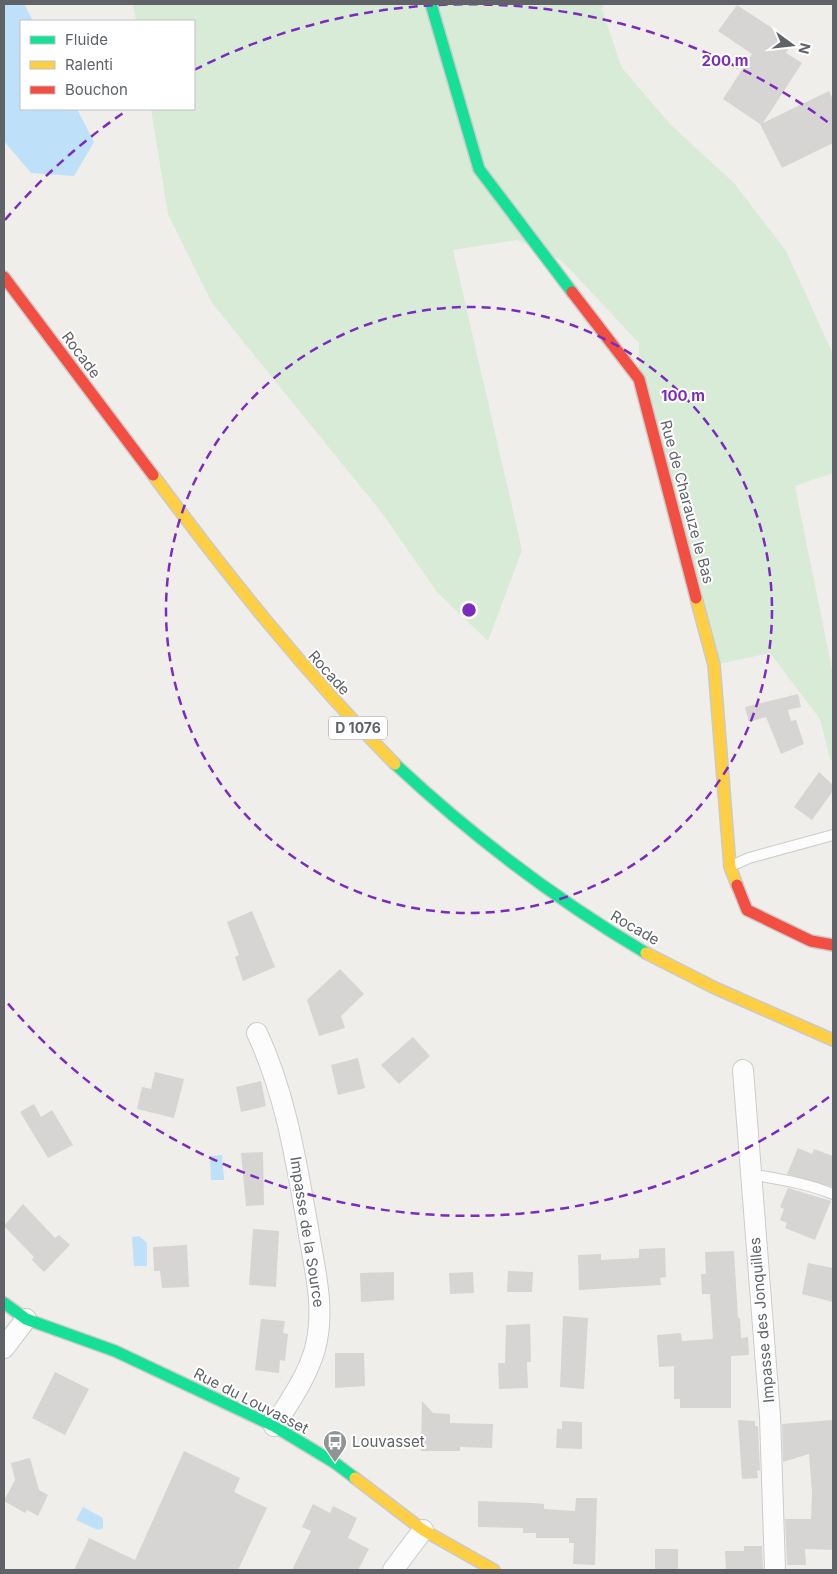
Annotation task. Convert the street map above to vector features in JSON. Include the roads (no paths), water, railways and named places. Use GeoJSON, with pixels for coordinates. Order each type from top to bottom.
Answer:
{"type":"FeatureCollection","features":[{"type":"Feature","properties":{"kind":"street","name":"Rue de Charauze le Bas"},"geometry":{"type":"LineString","coordinates":[[431,4],[479,169],[638,380],[714,664],[730,867],[747,910],[811,941],[833,945]]}},
{"type":"Feature","properties":{"kind":"street","name":"Rocade"},"geometry":{"type":"LineString","coordinates":[[4,277],[220,563],[289,650],[365,735],[418,787],[479,839],[549,891],[613,933],[685,974],[752,1006],[833,1040]]}},
{"type":"Feature","properties":{"kind":"street","name":"Impasse de la Source"},"geometry":{"type":"LineString","coordinates":[[257,1033],[269,1059],[292,1133],[321,1306],[315,1348],[301,1384],[274,1426]]}},
{"type":"Feature","properties":{"kind":"street","name":"Impasse des Jonquilles"},"geometry":{"type":"LineString","coordinates":[[742,1070],[770,1416],[775,1570]]}},
{"type":"Feature","properties":{"kind":"street","name":"Rue du Louvasset"},"geometry":{"type":"LineString","coordinates":[[4,1303],[26,1319],[115,1352],[274,1426],[335,1463],[424,1530],[494,1570]]}},
{"type":"Feature","properties":{"kind":"street"},"geometry":{"type":"LineString","coordinates":[[4,1348],[26,1319]]}},
{"type":"Feature","properties":{"kind":"street"},"geometry":{"type":"LineString","coordinates":[[393,1570],[424,1530]]}},
{"type":"Feature","properties":{"kind":"lane"},"geometry":{"type":"LineString","coordinates":[[730,867],[750,858],[833,835]]}},
{"type":"Feature","properties":{"kind":"lane"},"geometry":{"type":"LineString","coordinates":[[750,1174],[816,1187],[833,1194]]}},
{"type":"Feature","properties":{"kind":"water"},"geometry":{"type":"Polygon","coordinates":[[[4,4],[24,4],[32,20],[20,20],[20,110],[78,110],[94,142],[74,176],[31,173],[4,141],[4,4]]]}},
{"type":"Feature","properties":{"kind":"water"},"geometry":{"type":"Polygon","coordinates":[[[222,1155],[224,1180],[211,1180],[210,1156],[222,1155]]]}},
{"type":"Feature","properties":{"kind":"water"},"geometry":{"type":"Polygon","coordinates":[[[139,1236],[147,1243],[147,1266],[134,1266],[132,1237],[139,1236]]]}},
{"type":"Feature","properties":{"kind":"water"},"geometry":{"type":"Polygon","coordinates":[[[83,1507],[103,1518],[103,1528],[98,1530],[76,1520],[83,1507]]]}},
{"type":"Feature","properties":{"kind":"place","name":"Louvasset"},"geometry":{"type":"Point","coordinates":[335,1463]}}]}
